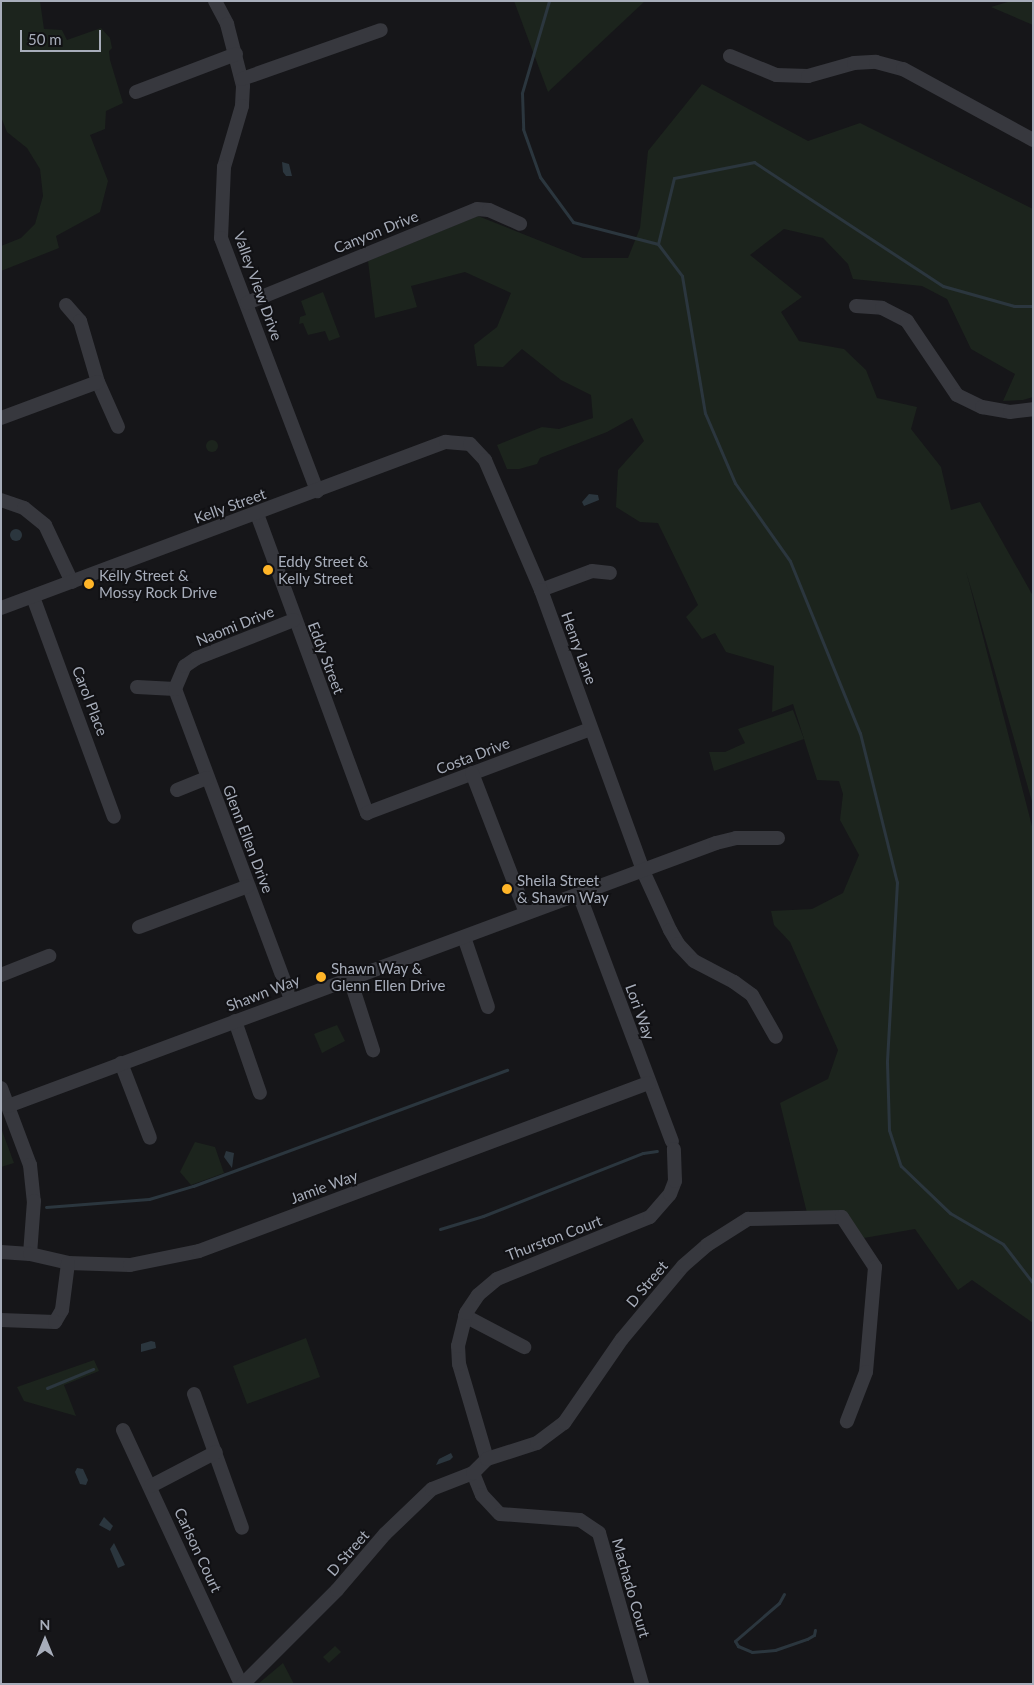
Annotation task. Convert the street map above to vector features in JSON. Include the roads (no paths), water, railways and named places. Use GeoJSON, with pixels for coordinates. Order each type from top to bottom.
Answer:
{"type":"FeatureCollection","features":[{"type":"Feature","properties":{"kind":"street","name":"Valley View Drive"},"geometry":{"type":"LineString","coordinates":[[215,1],[227,24],[242,80],[242,106],[224,167],[220,209],[221,238],[317,491]]}},
{"type":"Feature","properties":{"kind":"street"},"geometry":{"type":"LineString","coordinates":[[242,80],[381,30]]}},
{"type":"Feature","properties":{"kind":"street"},"geometry":{"type":"LineString","coordinates":[[136,92],[236,54]]}},
{"type":"Feature","properties":{"kind":"street"},"geometry":{"type":"LineString","coordinates":[[730,56],[776,75],[808,76],[854,62],[876,62],[903,69],[1033,140]]}},
{"type":"Feature","properties":{"kind":"street","name":"Canyon Drive"},"geometry":{"type":"LineString","coordinates":[[246,303],[477,209],[489,210],[520,224]]}},
{"type":"Feature","properties":{"kind":"street"},"geometry":{"type":"LineString","coordinates":[[66,305],[80,320],[98,382],[118,427]]}},
{"type":"Feature","properties":{"kind":"street"},"geometry":{"type":"LineString","coordinates":[[856,306],[882,308],[907,320],[957,395],[982,407],[1010,412],[1033,409]]}},
{"type":"Feature","properties":{"kind":"street"},"geometry":{"type":"LineString","coordinates":[[1,418],[98,382]]}},
{"type":"Feature","properties":{"kind":"street","name":"Kelly Street"},"geometry":{"type":"LineString","coordinates":[[1,608],[446,442],[470,444]]}},
{"type":"Feature","properties":{"kind":"street","name":"Henry Lane"},"geometry":{"type":"LineString","coordinates":[[470,444],[485,460],[541,590],[643,871],[678,944],[694,960],[734,982],[752,996],[776,1037]]}},
{"type":"Feature","properties":{"kind":"street"},"geometry":{"type":"LineString","coordinates":[[1,500],[24,508],[46,525],[72,582]]}},
{"type":"Feature","properties":{"kind":"street","name":"Eddy Street"},"geometry":{"type":"LineString","coordinates":[[257,514],[294,620],[367,813]]}},
{"type":"Feature","properties":{"kind":"street"},"geometry":{"type":"LineString","coordinates":[[541,590],[592,571],[610,573]]}},
{"type":"Feature","properties":{"kind":"street","name":"Carol Place"},"geometry":{"type":"LineString","coordinates":[[33,596],[114,817]]}},
{"type":"Feature","properties":{"kind":"street","name":"Naomi Drive"},"geometry":{"type":"LineString","coordinates":[[175,689],[185,666],[197,658],[294,620]]}},
{"type":"Feature","properties":{"kind":"street"},"geometry":{"type":"LineString","coordinates":[[137,687],[175,689]]}},
{"type":"Feature","properties":{"kind":"street","name":"Glenn Ellen Drive"},"geometry":{"type":"LineString","coordinates":[[175,689],[292,1000]]}},
{"type":"Feature","properties":{"kind":"street","name":"Costa Drive"},"geometry":{"type":"LineString","coordinates":[[367,813],[591,729]]}},
{"type":"Feature","properties":{"kind":"street"},"geometry":{"type":"LineString","coordinates":[[472,773],[526,913]]}},
{"type":"Feature","properties":{"kind":"street"},"geometry":{"type":"LineString","coordinates":[[177,790],[207,778]]}},
{"type":"Feature","properties":{"kind":"street","name":"Shawn Way"},"geometry":{"type":"LineString","coordinates":[[8,1106],[716,843],[736,838],[778,838]]}},
{"type":"Feature","properties":{"kind":"street"},"geometry":{"type":"LineString","coordinates":[[139,927],[248,886]]}},
{"type":"Feature","properties":{"kind":"street","name":"Lori Way"},"geometry":{"type":"LineString","coordinates":[[579,894],[673,1145]]}},
{"type":"Feature","properties":{"kind":"street"},"geometry":{"type":"LineString","coordinates":[[464,936],[488,1007]]}},
{"type":"Feature","properties":{"kind":"street"},"geometry":{"type":"LineString","coordinates":[[1,975],[49,956]]}},
{"type":"Feature","properties":{"kind":"street"},"geometry":{"type":"LineString","coordinates":[[350,979],[373,1050]]}},
{"type":"Feature","properties":{"kind":"street"},"geometry":{"type":"LineString","coordinates":[[235,1021],[260,1093]]}},
{"type":"Feature","properties":{"kind":"street"},"geometry":{"type":"LineString","coordinates":[[121,1063],[150,1138]]}},
{"type":"Feature","properties":{"kind":"street","name":"Jamie Way"},"geometry":{"type":"LineString","coordinates":[[1,1252],[30,1254],[68,1263],[130,1265],[199,1251],[649,1084]]}},
{"type":"Feature","properties":{"kind":"street"},"geometry":{"type":"LineString","coordinates":[[1,1088],[30,1165],[34,1201],[30,1254]]}},
{"type":"Feature","properties":{"kind":"street","name":"Thurston Court"},"geometry":{"type":"LineString","coordinates":[[487,1459],[459,1364],[458,1346],[465,1316],[478,1295],[497,1278],[650,1217],[670,1194],[675,1181],[673,1145]]}},
{"type":"Feature","properties":{"kind":"street","name":"D Street"},"geometry":{"type":"LineString","coordinates":[[242,1684],[337,1590],[386,1534],[432,1490],[473,1472],[487,1459],[537,1443],[564,1423],[622,1340],[683,1266],[707,1245],[748,1218],[842,1217],[875,1267],[866,1372],[846,1421]]}},
{"type":"Feature","properties":{"kind":"street"},"geometry":{"type":"LineString","coordinates":[[1,1320],[55,1322],[62,1310],[68,1263]]}},
{"type":"Feature","properties":{"kind":"street"},"geometry":{"type":"LineString","coordinates":[[465,1316],[524,1347]]}},
{"type":"Feature","properties":{"kind":"street"},"geometry":{"type":"LineString","coordinates":[[194,1394],[242,1528]]}},
{"type":"Feature","properties":{"kind":"street","name":"Carlson Court"},"geometry":{"type":"LineString","coordinates":[[123,1430],[242,1684]]}},
{"type":"Feature","properties":{"kind":"street"},"geometry":{"type":"LineString","coordinates":[[150,1486],[216,1452]]}},
{"type":"Feature","properties":{"kind":"street","name":"Machado Court"},"geometry":{"type":"LineString","coordinates":[[473,1472],[482,1495],[500,1514],[580,1520],[599,1534],[642,1684]]}},
{"type":"Feature","properties":{"kind":"waterway"},"geometry":{"type":"LineString","coordinates":[[549,1],[522,93],[523,129],[540,177],[573,222],[658,244],[682,276],[705,413],[735,483],[790,561],[860,733],[897,882],[887,1062],[889,1130],[901,1166],[950,1213],[1003,1244],[1033,1283]]}},
{"type":"Feature","properties":{"kind":"waterway"},"geometry":{"type":"LineString","coordinates":[[658,244],[674,178],[754,162],[943,286],[1014,306],[1033,306]]}},
{"type":"Feature","properties":{"kind":"waterway"},"geometry":{"type":"LineString","coordinates":[[46,1207],[149,1199],[193,1186],[507,1070]]}},
{"type":"Feature","properties":{"kind":"waterway"},"geometry":{"type":"LineString","coordinates":[[440,1229],[483,1216],[643,1153],[657,1151]]}},
{"type":"Feature","properties":{"kind":"waterway"},"geometry":{"type":"LineString","coordinates":[[47,1388],[93,1369]]}},
{"type":"Feature","properties":{"kind":"waterway"},"geometry":{"type":"LineString","coordinates":[[784,1594],[779,1603],[735,1641],[738,1646],[752,1652],[775,1650],[807,1639],[814,1635],[815,1630]]}},
{"type":"Feature","properties":{"kind":"place","name":"Eddy Street & Kelly Street"},"geometry":{"type":"Point","coordinates":[268,570]}},
{"type":"Feature","properties":{"kind":"place","name":"Kelly Street & Mossy Rock Drive"},"geometry":{"type":"Point","coordinates":[89,584]}},
{"type":"Feature","properties":{"kind":"place","name":"Sheila Street & Shawn Way"},"geometry":{"type":"Point","coordinates":[507,889]}},
{"type":"Feature","properties":{"kind":"place","name":"Shawn Way & Glenn Ellen Drive"},"geometry":{"type":"Point","coordinates":[321,977]}}]}
